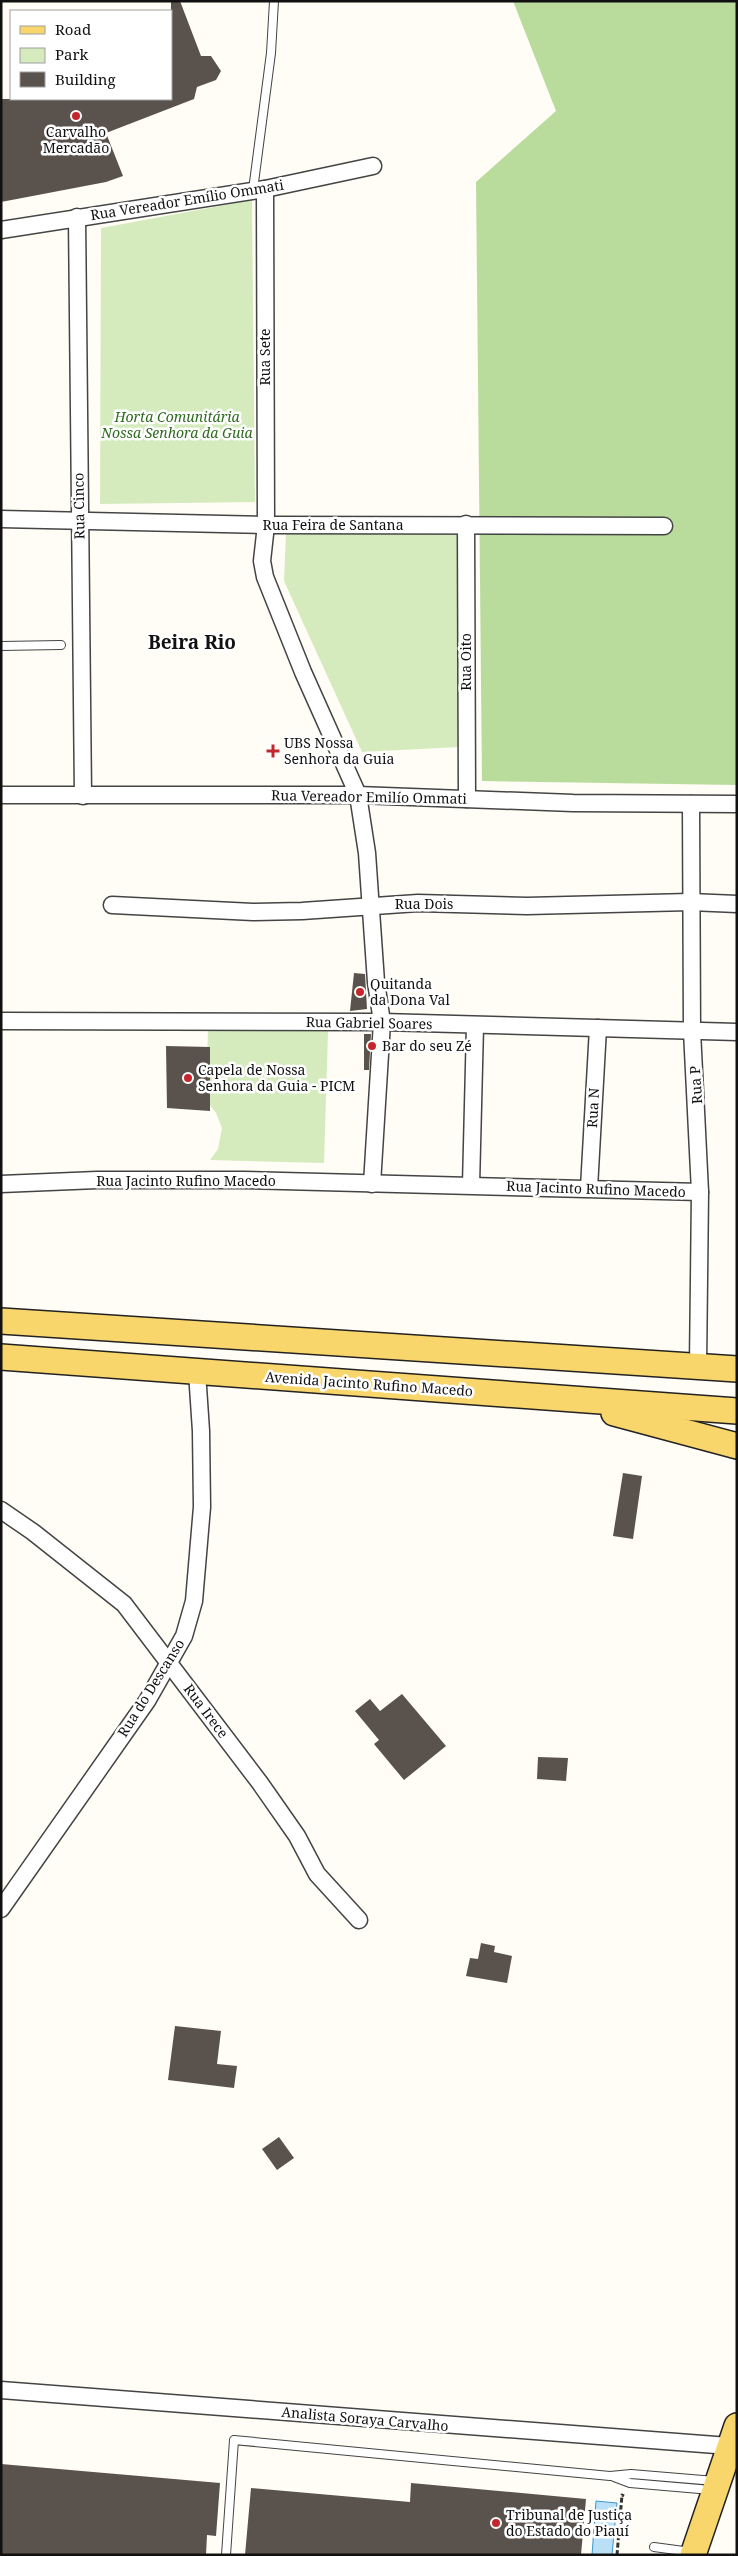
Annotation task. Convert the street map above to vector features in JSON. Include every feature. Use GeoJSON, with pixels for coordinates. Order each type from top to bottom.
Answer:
{"type":"FeatureCollection","features":[{"type":"Feature","properties":{"kind":"main road"},"geometry":{"type":"LineString","coordinates":[[1,1321],[385,1347],[732,1367]]}},
{"type":"Feature","properties":{"kind":"main road"},"geometry":{"type":"LineString","coordinates":[[44,1360],[28,1350],[26,1342],[30,1335],[39,1332],[84,1335],[157,1332]]}},
{"type":"Feature","properties":{"kind":"main road"},"geometry":{"type":"LineString","coordinates":[[281,1378],[348,1369],[405,1371],[408,1366],[406,1360],[385,1347]]}},
{"type":"Feature","properties":{"kind":"main road","name":"Avenida Jacinto Rufino Macedo"},"geometry":{"type":"LineString","coordinates":[[1,1357],[737,1411]]}},
{"type":"Feature","properties":{"kind":"main road"},"geometry":{"type":"LineString","coordinates":[[561,1398],[737,1446]]}},
{"type":"Feature","properties":{"kind":"main road"},"geometry":{"type":"LineString","coordinates":[[693,2554],[733,2436]]}},
{"type":"Feature","properties":{"kind":"street","name":"Rua Vereador Emílio Ommati"},"geometry":{"type":"LineString","coordinates":[[1,230],[259,190],[373,166]]}},
{"type":"Feature","properties":{"kind":"street","name":"Rua Sete"},"geometry":{"type":"LineString","coordinates":[[259,190],[266,525]]}},
{"type":"Feature","properties":{"kind":"street","name":"Rua Cinco"},"geometry":{"type":"LineString","coordinates":[[76,217],[83,796]]}},
{"type":"Feature","properties":{"kind":"street","name":"Rua Feira de Santana"},"geometry":{"type":"LineString","coordinates":[[1,519],[266,525],[466,524],[664,526]]}},
{"type":"Feature","properties":{"kind":"street","name":"Rua Oito"},"geometry":{"type":"LineString","coordinates":[[466,524],[467,799]]}},
{"type":"Feature","properties":{"kind":"street"},"geometry":{"type":"LineString","coordinates":[[266,525],[262,560],[264,577],[303,672],[358,795],[364,828],[371,905],[373,957],[382,1022],[372,1184]]}},
{"type":"Feature","properties":{"kind":"street","name":"Rua Vereador Emilío Ommati"},"geometry":{"type":"LineString","coordinates":[[1,795],[358,795],[572,803],[737,804]]}},
{"type":"Feature","properties":{"kind":"street","name":"Rua P"},"geometry":{"type":"LineString","coordinates":[[691,804],[692,1031],[700,1192],[698,1366]]}},
{"type":"Feature","properties":{"kind":"street","name":"Rua Dois"},"geometry":{"type":"LineString","coordinates":[[112,905],[254,912],[302,911],[418,903],[527,906],[690,902],[737,904]]}},
{"type":"Feature","properties":{"kind":"street","name":"Rua Gabriel Soares"},"geometry":{"type":"LineString","coordinates":[[1,1021],[382,1022],[737,1032]]}},
{"type":"Feature","properties":{"kind":"street"},"geometry":{"type":"LineString","coordinates":[[471,1185],[475,1026]]}},
{"type":"Feature","properties":{"kind":"street","name":"Rua N"},"geometry":{"type":"LineString","coordinates":[[589,1188],[598,1028]]}},
{"type":"Feature","properties":{"kind":"street","name":"Rua Jacinto Rufino Macedo"},"geometry":{"type":"LineString","coordinates":[[1,1184],[97,1180],[243,1180],[700,1192]]}},
{"type":"Feature","properties":{"kind":"street","name":"Rua do Descanso"},"geometry":{"type":"LineString","coordinates":[[1,1909],[147,1701],[184,1636],[194,1601],[202,1507],[201,1431],[197,1372]]}},
{"type":"Feature","properties":{"kind":"street","name":"Rua Irece"},"geometry":{"type":"LineString","coordinates":[[1,1510],[33,1532],[124,1604],[214,1720],[278,1809],[297,1836],[317,1874],[359,1920]]}},
{"type":"Feature","properties":{"kind":"street","name":"Analista Soraya Carvalho"},"geometry":{"type":"LineString","coordinates":[[1,2390],[733,2436]]}},
{"type":"Feature","properties":{"kind":"lane"},"geometry":{"type":"LineString","coordinates":[[259,190],[274,1]]}},
{"type":"Feature","properties":{"kind":"lane"},"geometry":{"type":"LineString","coordinates":[[1,646],[61,645]]}},
{"type":"Feature","properties":{"kind":"lane"},"geometry":{"type":"LineString","coordinates":[[226,2555],[234,2440],[610,2476],[631,2474],[716,2486]]}},
{"type":"Feature","properties":{"kind":"lane"},"geometry":{"type":"LineString","coordinates":[[654,2547],[693,2554]]}},
{"type":"Feature","properties":{"kind":"path"},"geometry":{"type":"LineString","coordinates":[[616,2555],[622,2495]]}},
{"type":"Feature","properties":{"kind":"green space"},"geometry":{"type":"Polygon","coordinates":[[[513,1],[737,1],[737,785],[482,781],[476,182],[556,111],[513,1]]]}},
{"type":"Feature","properties":{"kind":"green space","name":"Horta Comunitária Nossa Senhora da Guia"},"geometry":{"type":"Polygon","coordinates":[[[252,200],[255,502],[100,504],[101,228],[252,200]]]}},
{"type":"Feature","properties":{"kind":"green space"},"geometry":{"type":"Polygon","coordinates":[[[286,533],[457,535],[459,747],[362,752],[284,581],[286,533]]]}},
{"type":"Feature","properties":{"kind":"green space"},"geometry":{"type":"Polygon","coordinates":[[[208,1028],[328,1031],[324,1163],[210,1160],[218,1149],[222,1128],[216,1113],[206,1100],[208,1028]]]}},
{"type":"Feature","properties":{"kind":"water"},"geometry":{"type":"Polygon","coordinates":[[[596,2501],[617,2503],[612,2555],[592,2555],[596,2501]]]}},
{"type":"Feature","properties":{"kind":"building","name":"Carvalho Mercadão"},"geometry":{"type":"Polygon","coordinates":[[[171,1],[180,1],[201,56],[211,56],[221,71],[216,80],[197,87],[194,99],[106,133],[123,176],[106,182],[1,202],[1,99],[172,100],[171,1]]]}},
{"type":"Feature","properties":{"kind":"building","name":"Quitanda da Dona Val"},"geometry":{"type":"Polygon","coordinates":[[[354,973],[365,974],[367,1009],[350,1011],[354,973]]]}},
{"type":"Feature","properties":{"kind":"building"},"geometry":{"type":"Polygon","coordinates":[[[364,1034],[371,1034],[369,1070],[364,1070],[364,1034]]]}},
{"type":"Feature","properties":{"kind":"building","name":"Capela de Nossa Senhora da Guia - PICM"},"geometry":{"type":"Polygon","coordinates":[[[166,1046],[210,1047],[210,1111],[167,1108],[166,1046]]]}},
{"type":"Feature","properties":{"kind":"building"},"geometry":{"type":"Polygon","coordinates":[[[623,1473],[642,1476],[633,1539],[613,1536],[623,1473]]]}},
{"type":"Feature","properties":{"kind":"building"},"geometry":{"type":"Polygon","coordinates":[[[402,1694],[446,1746],[404,1780],[374,1744],[379,1740],[355,1711],[370,1699],[380,1711],[402,1694]]]}},
{"type":"Feature","properties":{"kind":"building"},"geometry":{"type":"Polygon","coordinates":[[[538,1757],[568,1758],[566,1781],[537,1779],[538,1757]]]}},
{"type":"Feature","properties":{"kind":"building"},"geometry":{"type":"Polygon","coordinates":[[[481,1943],[495,1946],[494,1952],[512,1956],[507,1983],[466,1976],[470,1958],[478,1959],[481,1943]]]}},
{"type":"Feature","properties":{"kind":"building"},"geometry":{"type":"Polygon","coordinates":[[[175,2026],[221,2031],[217,2064],[237,2066],[234,2088],[168,2080],[175,2026]]]}},
{"type":"Feature","properties":{"kind":"building"},"geometry":{"type":"Polygon","coordinates":[[[279,2137],[294,2158],[277,2170],[262,2149],[279,2137]]]}},
{"type":"Feature","properties":{"kind":"building"},"geometry":{"type":"Polygon","coordinates":[[[1,2464],[220,2483],[216,2536],[207,2535],[206,2555],[1,2555],[1,2464]]]}},
{"type":"Feature","properties":{"kind":"building","name":"Tribunal de Justiça do Estado do Piauí"},"geometry":{"type":"Polygon","coordinates":[[[411,2483],[586,2499],[581,2555],[245,2555],[251,2488],[410,2502],[411,2483]]]}},
{"type":"Feature","properties":{"kind":"place","name":"Carvalho Mercadão"},"geometry":{"type":"Point","coordinates":[76,116]}},
{"type":"Feature","properties":{"kind":"place","name":"UBS Nossa Senhora da Guia"},"geometry":{"type":"Point","coordinates":[273,751]}},
{"type":"Feature","properties":{"kind":"place","name":"Quitanda da Dona Val"},"geometry":{"type":"Point","coordinates":[360,992]}},
{"type":"Feature","properties":{"kind":"place","name":"Bar do seu Zé"},"geometry":{"type":"Point","coordinates":[372,1046]}},
{"type":"Feature","properties":{"kind":"place","name":"Capela de Nossa Senhora da Guia - PICM"},"geometry":{"type":"Point","coordinates":[188,1078]}},
{"type":"Feature","properties":{"kind":"place","name":"Tribunal de Justiça do Estado do Piauí"},"geometry":{"type":"Point","coordinates":[496,2523]}},
{"type":"Feature","properties":{"kind":"district","name":"Beira Rio"},"geometry":{"type":"Point","coordinates":[192,642]}}]}
